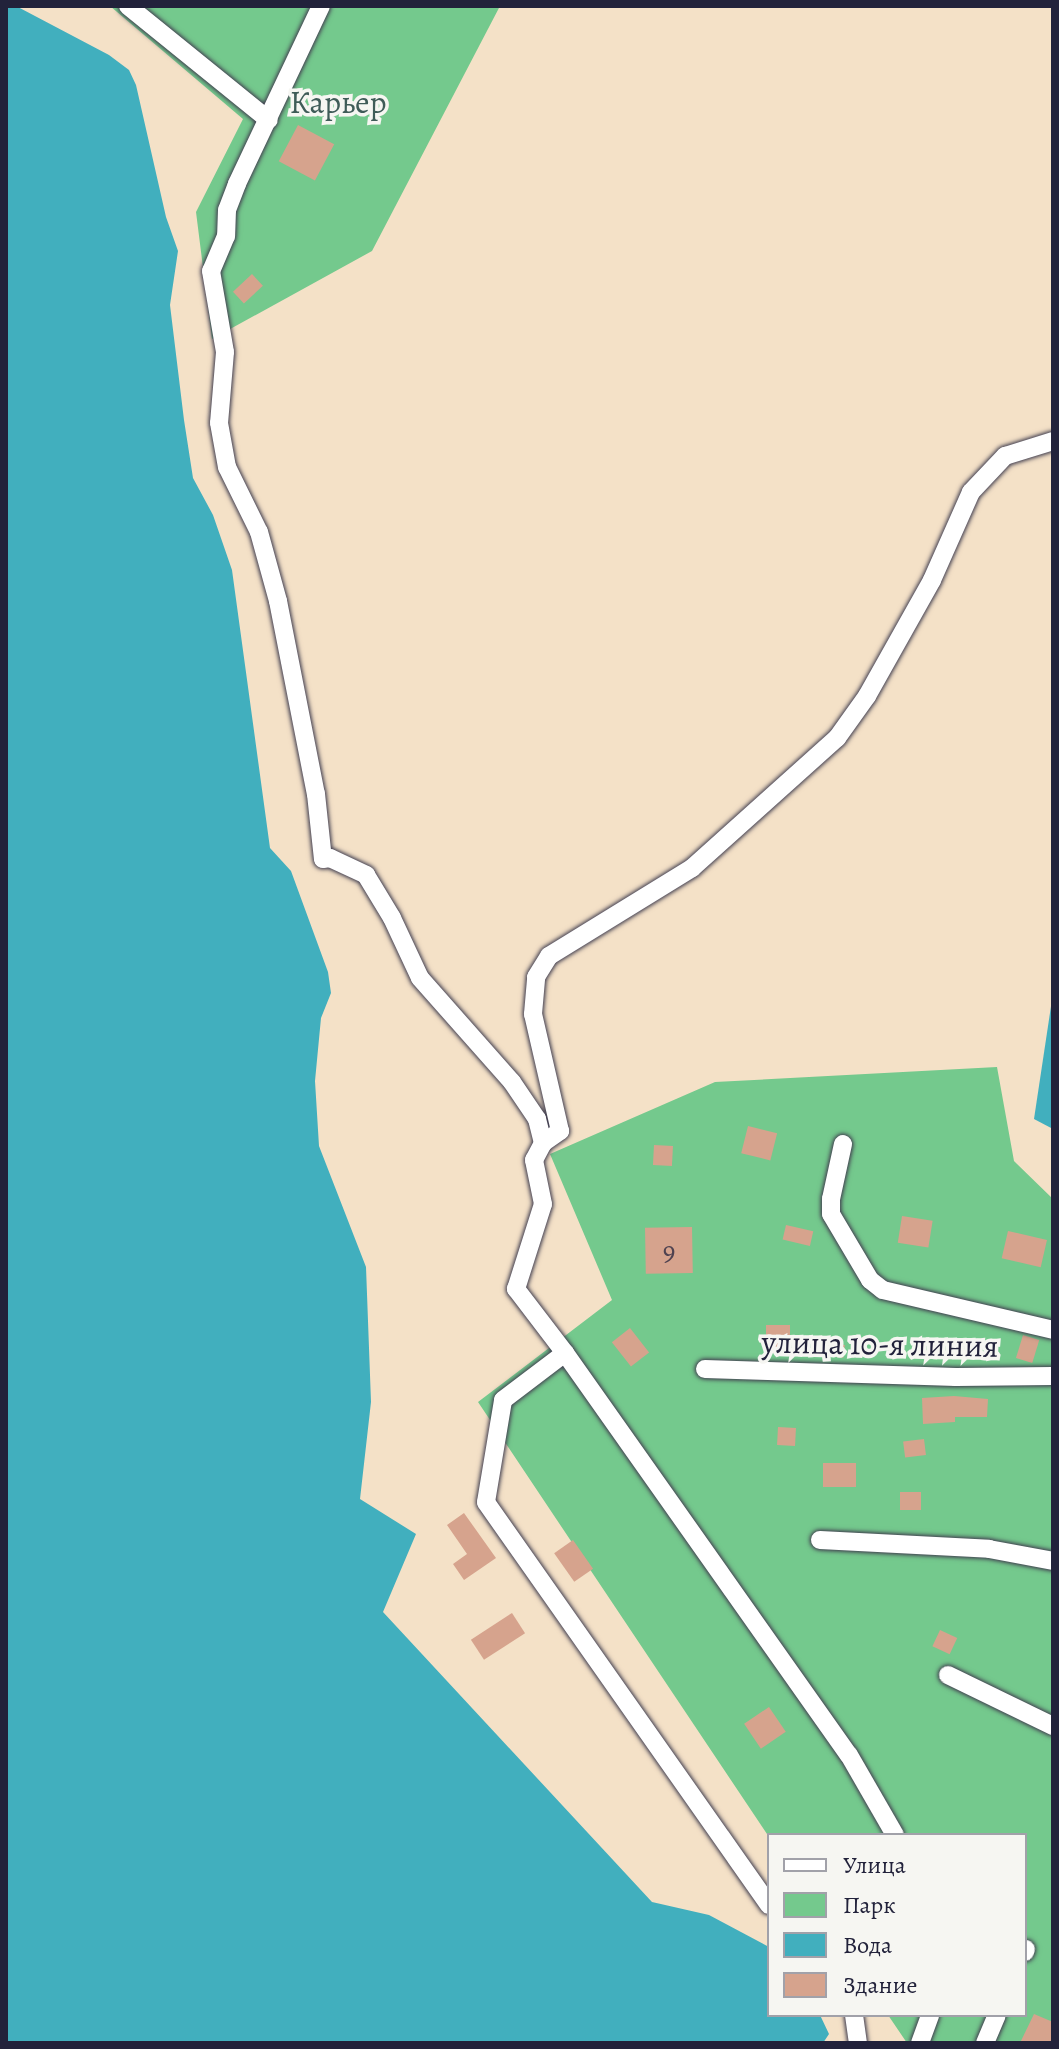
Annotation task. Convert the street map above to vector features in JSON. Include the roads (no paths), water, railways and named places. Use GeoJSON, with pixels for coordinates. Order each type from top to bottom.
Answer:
{"type":"FeatureCollection","features":[{"type":"Feature","properties":{"kind":"street"},"geometry":{"type":"LineString","coordinates":[[128,6],[269,120]]}},
{"type":"Feature","properties":{"kind":"street"},"geometry":{"type":"LineString","coordinates":[[321,6],[227,210],[226,236],[211,271],[225,352],[219,423],[227,467],[259,532],[278,601],[316,794],[323,859],[330,858],[366,875],[392,918],[420,978],[512,1082],[537,1119],[543,1143]]}},
{"type":"Feature","properties":{"kind":"street"},"geometry":{"type":"LineString","coordinates":[[894,1833],[849,1755],[565,1353],[516,1289],[543,1204],[534,1160],[543,1143],[560,1131],[533,1014],[536,977],[549,956],[692,868],[837,738],[867,696],[932,580],[971,492],[1005,456],[1053,441]]}},
{"type":"Feature","properties":{"kind":"street"},"geometry":{"type":"LineString","coordinates":[[843,1144],[831,1199],[831,1214],[870,1280],[883,1290],[1053,1330]]}},
{"type":"Feature","properties":{"kind":"street"},"geometry":{"type":"LineString","coordinates":[[565,1353],[503,1400],[486,1502],[767,1902]]}},
{"type":"Feature","properties":{"kind":"street","name":"улица 10-я линия"},"geometry":{"type":"LineString","coordinates":[[705,1369],[898,1376],[1053,1376]]}},
{"type":"Feature","properties":{"kind":"street"},"geometry":{"type":"LineString","coordinates":[[820,1540],[989,1549],[1053,1561]]}},
{"type":"Feature","properties":{"kind":"street"},"geometry":{"type":"LineString","coordinates":[[948,1675],[1053,1726]]}},
{"type":"Feature","properties":{"kind":"street"},"geometry":{"type":"LineString","coordinates":[[854,2017],[858,2043]]}},
{"type":"Feature","properties":{"kind":"street"},"geometry":{"type":"LineString","coordinates":[[920,2043],[929,2017]]}},
{"type":"Feature","properties":{"kind":"street"},"geometry":{"type":"LineString","coordinates":[[985,2043],[996,2017]]}},
{"type":"Feature","properties":{"kind":"water"},"geometry":{"type":"Polygon","coordinates":[[[6,6],[16,6],[109,55],[129,70],[136,85],[166,217],[178,251],[170,305],[193,478],[213,515],[232,570],[270,848],[291,871],[328,972],[331,993],[321,1018],[315,1081],[319,1146],[366,1267],[371,1402],[360,1499],[416,1534],[383,1612],[652,1902],[709,1915],[767,1946],[767,2017],[821,2017],[829,2034],[823,2043],[6,2043],[6,6]]]}},
{"type":"Feature","properties":{"kind":"water"},"geometry":{"type":"Polygon","coordinates":[[[1053,993],[1053,1129],[1034,1119],[1053,993]]]}},
{"type":"Feature","properties":{"kind":"park label","name":"Карьер"},"geometry":{"type":"Point","coordinates":[338,102]}}]}
